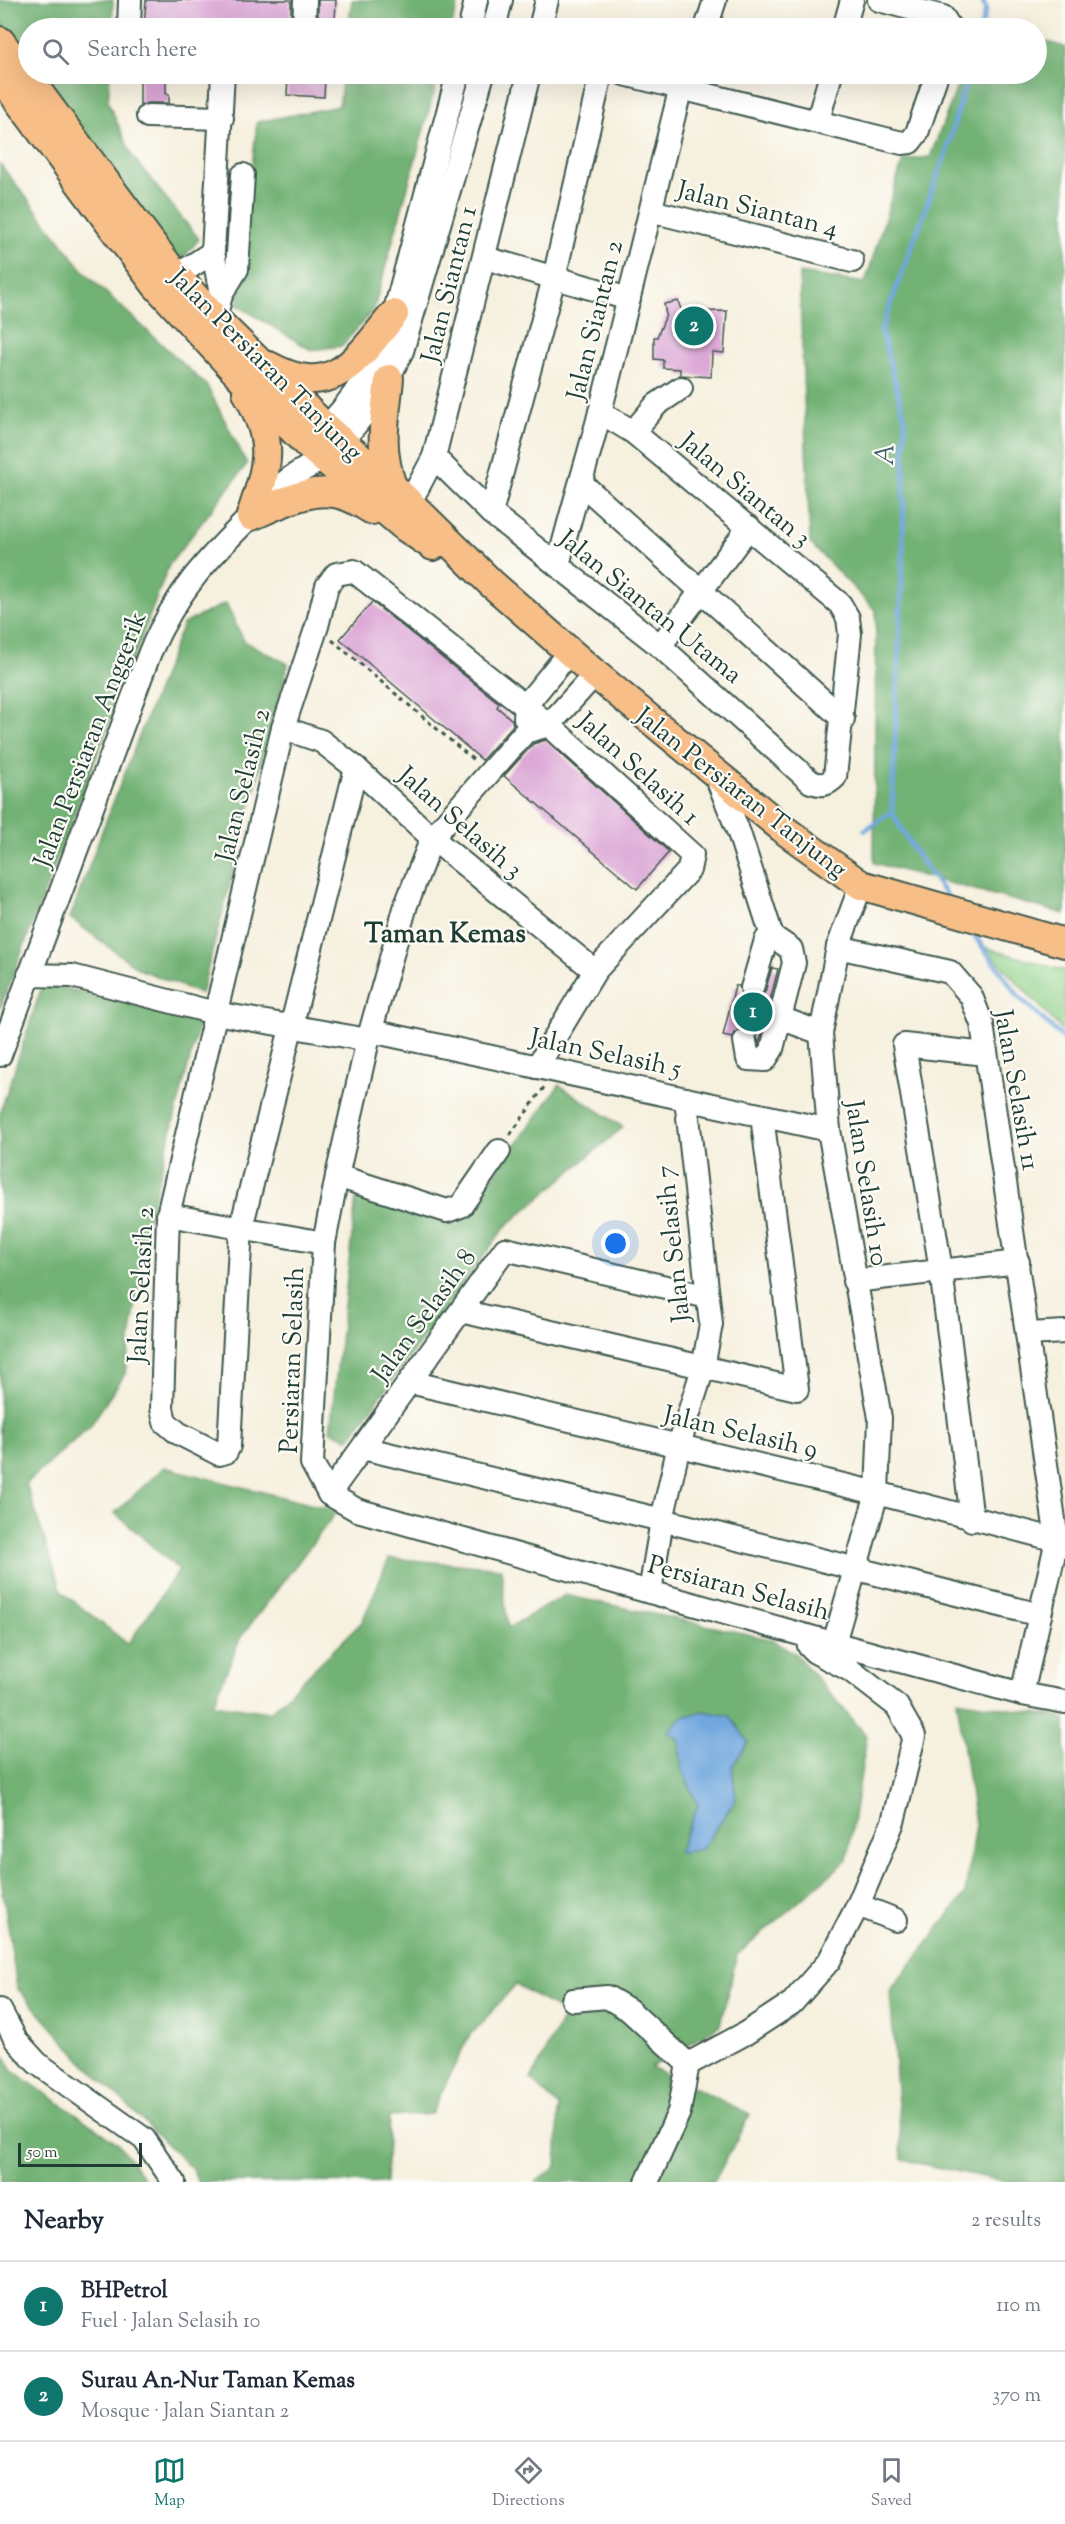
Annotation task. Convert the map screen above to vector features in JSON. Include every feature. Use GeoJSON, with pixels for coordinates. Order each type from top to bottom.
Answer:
{"type":"FeatureCollection","features":[{"type":"Feature","properties":{"kind":"main road","name":"Jalan Persiaran Tanjung"},"geometry":{"type":"LineString","coordinates":[[0,41],[18,65]]}},
{"type":"Feature","properties":{"kind":"main road","name":"Jalan Persiaran Tanjung"},"geometry":{"type":"LineString","coordinates":[[0,76],[156,285],[247,367],[324,443],[402,506]]}},
{"type":"Feature","properties":{"kind":"main road","name":"Jalan Persiaran Tanjung"},"geometry":{"type":"LineString","coordinates":[[32,84],[176,276],[218,307],[247,367]]}},
{"type":"Feature","properties":{"kind":"main road"},"geometry":{"type":"LineString","coordinates":[[251,516],[265,471],[267,443],[247,367],[305,380],[319,380],[345,369],[394,314]]}},
{"type":"Feature","properties":{"kind":"main road"},"geometry":{"type":"LineString","coordinates":[[389,379],[383,432],[384,465],[402,506]]}},
{"type":"Feature","properties":{"kind":"main road","name":"Jalan Persiaran Tanjung"},"geometry":{"type":"LineString","coordinates":[[324,443],[402,506],[716,776],[818,856],[861,885],[1065,943]]}},
{"type":"Feature","properties":{"kind":"main road"},"geometry":{"type":"LineString","coordinates":[[251,516],[316,492],[402,506]]}},
{"type":"Feature","properties":{"kind":"street"},"geometry":{"type":"LineString","coordinates":[[129,18],[130,0]]}},
{"type":"Feature","properties":{"kind":"street"},"geometry":{"type":"LineString","coordinates":[[304,18],[305,0]]}},
{"type":"Feature","properties":{"kind":"street"},"geometry":{"type":"LineString","coordinates":[[472,18],[476,0]]}},
{"type":"Feature","properties":{"kind":"street"},"geometry":{"type":"LineString","coordinates":[[496,18],[501,0]]}},
{"type":"Feature","properties":{"kind":"street"},"geometry":{"type":"LineString","coordinates":[[542,18],[547,0]]}},
{"type":"Feature","properties":{"kind":"street"},"geometry":{"type":"LineString","coordinates":[[709,18],[715,0]]}},
{"type":"Feature","properties":{"kind":"street"},"geometry":{"type":"LineString","coordinates":[[847,18],[852,0]]}},
{"type":"Feature","properties":{"kind":"street"},"geometry":{"type":"LineString","coordinates":[[879,0],[944,18]]}},
{"type":"Feature","properties":{"kind":"street"},"geometry":{"type":"LineString","coordinates":[[218,307],[213,252],[223,84]]}},
{"type":"Feature","properties":{"kind":"street","name":"Jalan Persiaran Anggerik"},"geometry":{"type":"LineString","coordinates":[[324,443],[370,372],[394,314],[455,84]]}},
{"type":"Feature","properties":{"kind":"street","name":"Jalan Persiaran Anggerik"},"geometry":{"type":"LineString","coordinates":[[0,1055],[150,652],[163,623],[198,570],[324,443],[364,415],[389,379],[402,351],[480,84]]}},
{"type":"Feature","properties":{"kind":"street","name":"Jalan Siantan 1"},"geometry":{"type":"LineString","coordinates":[[402,506],[434,457],[527,84]]}},
{"type":"Feature","properties":{"kind":"street"},"geometry":{"type":"LineString","coordinates":[[491,513],[554,278],[599,84]]}},
{"type":"Feature","properties":{"kind":"street","name":"Jalan Siantan 2"},"geometry":{"type":"LineString","coordinates":[[558,566],[687,84]]}},
{"type":"Feature","properties":{"kind":"street"},"geometry":{"type":"LineString","coordinates":[[691,84],[902,143],[910,142],[916,133],[933,84]]}},
{"type":"Feature","properties":{"kind":"street"},"geometry":{"type":"LineString","coordinates":[[818,120],[828,84]]}},
{"type":"Feature","properties":{"kind":"street"},"geometry":{"type":"LineString","coordinates":[[148,116],[222,118]]}},
{"type":"Feature","properties":{"kind":"street"},"geometry":{"type":"LineString","coordinates":[[218,307],[237,269],[243,175]]}},
{"type":"Feature","properties":{"kind":"street","name":"Jalan Siantan 4"},"geometry":{"type":"LineString","coordinates":[[651,211],[852,261]]}},
{"type":"Feature","properties":{"kind":"street"},"geometry":{"type":"LineString","coordinates":[[176,276],[213,252]]}},
{"type":"Feature","properties":{"kind":"street"},"geometry":{"type":"LineString","coordinates":[[485,258],[629,299]]}},
{"type":"Feature","properties":{"kind":"street"},"geometry":{"type":"LineString","coordinates":[[633,432],[656,405],[681,388]]}},
{"type":"Feature","properties":{"kind":"street","name":"Jalan Siantan 3"},"geometry":{"type":"LineString","coordinates":[[600,412],[633,432],[840,604],[848,618],[850,634],[843,719]]}},
{"type":"Feature","properties":{"kind":"street","name":"Jalan Siantan Utama"},"geometry":{"type":"LineString","coordinates":[[434,457],[491,513],[660,646],[811,782],[825,785],[835,777],[843,719]]}},
{"type":"Feature","properties":{"kind":"street"},"geometry":{"type":"LineString","coordinates":[[581,483],[843,719]]}},
{"type":"Feature","properties":{"kind":"street"},"geometry":{"type":"LineString","coordinates":[[660,646],[749,527]]}},
{"type":"Feature","properties":{"kind":"street","name":"Jalan Selasih 1"},"geometry":{"type":"LineString","coordinates":[[336,574],[354,571],[526,705],[692,855],[689,870],[595,971],[546,1069]]}},
{"type":"Feature","properties":{"kind":"street","name":"Jalan Selasih 2"},"geometry":{"type":"LineString","coordinates":[[242,1228],[229,1446],[226,1452],[219,1454],[178,1433],[165,1422],[162,1408],[168,1215],[283,728],[327,586],[336,574]]}},
{"type":"Feature","properties":{"kind":"street"},"geometry":{"type":"LineString","coordinates":[[570,651],[526,705],[525,732],[549,725],[595,674]]}},
{"type":"Feature","properties":{"kind":"street","name":"Jalan Selasih 3"},"geometry":{"type":"LineString","coordinates":[[283,728],[321,741],[356,768],[432,838],[595,971]]}},
{"type":"Feature","properties":{"kind":"street","name":"Persiaran Selasih"},"geometry":{"type":"LineString","coordinates":[[525,732],[432,838],[406,904],[369,1035],[324,1243],[312,1463],[329,1494],[357,1510],[807,1636],[1022,1694],[1065,1702]]}},
{"type":"Feature","properties":{"kind":"street"},"geometry":{"type":"LineString","coordinates":[[242,1228],[356,768]]}},
{"type":"Feature","properties":{"kind":"street"},"geometry":{"type":"LineString","coordinates":[[716,776],[739,833],[771,936],[791,949],[794,963],[772,1049],[765,1060],[748,1059],[745,1041]]}},
{"type":"Feature","properties":{"kind":"street","name":"Jalan Selasih 10"},"geometry":{"type":"LineString","coordinates":[[834,1643],[877,1493],[880,1418],[829,1130],[821,1033],[838,947],[861,885]]}},
{"type":"Feature","properties":{"kind":"street"},"geometry":{"type":"LineString","coordinates":[[752,988],[766,940],[771,936]]}},
{"type":"Feature","properties":{"kind":"street","name":"Jalan Selasih 11"},"geometry":{"type":"LineString","coordinates":[[838,947],[950,972],[970,996],[982,1024],[1061,1539],[1040,1615],[1022,1694]]}},
{"type":"Feature","properties":{"kind":"street"},"geometry":{"type":"LineString","coordinates":[[29,975],[72,976],[215,1013]]}},
{"type":"Feature","properties":{"kind":"street","name":"Jalan Selasih 5"},"geometry":{"type":"LineString","coordinates":[[215,1013],[292,1028],[369,1035],[546,1069],[829,1130]]}},
{"type":"Feature","properties":{"kind":"street"},"geometry":{"type":"LineString","coordinates":[[780,1018],[821,1033]]}},
{"type":"Feature","properties":{"kind":"street"},"geometry":{"type":"LineString","coordinates":[[972,1520],[941,1270],[904,1045],[986,1054]]}},
{"type":"Feature","properties":{"kind":"street","name":"Jalan Selasih 7"},"geometry":{"type":"LineString","coordinates":[[650,1592],[662,1520],[679,1445],[703,1368],[711,1324],[686,1099]]}},
{"type":"Feature","properties":{"kind":"street"},"geometry":{"type":"LineString","coordinates":[[461,1311],[796,1389],[762,1116]]}},
{"type":"Feature","properties":{"kind":"street"},"geometry":{"type":"LineString","coordinates":[[337,1176],[447,1211],[461,1206],[499,1151]]}},
{"type":"Feature","properties":{"kind":"street"},"geometry":{"type":"LineString","coordinates":[[168,1215],[324,1243]]}},
{"type":"Feature","properties":{"kind":"street","name":"Jalan Selasih 8"},"geometry":{"type":"LineString","coordinates":[[329,1494],[506,1250],[708,1297]]}},
{"type":"Feature","properties":{"kind":"street"},"geometry":{"type":"LineString","coordinates":[[854,1281],[1018,1262]]}},
{"type":"Feature","properties":{"kind":"street"},"geometry":{"type":"LineString","coordinates":[[1029,1334],[1065,1332]]}},
{"type":"Feature","properties":{"kind":"street","name":"Jalan Selasih 9"},"geometry":{"type":"LineString","coordinates":[[410,1382],[877,1493],[972,1520],[1061,1539]]}},
{"type":"Feature","properties":{"kind":"street"},"geometry":{"type":"LineString","coordinates":[[363,1448],[1040,1615]]}},
{"type":"Feature","properties":{"kind":"street"},"geometry":{"type":"LineString","coordinates":[[687,2064],[746,2033],[792,2003],[829,1960],[858,1905],[893,1822],[914,1736],[897,1706],[850,1670],[814,1652],[809,1646],[807,1636]]}},
{"type":"Feature","properties":{"kind":"street"},"geometry":{"type":"LineString","coordinates":[[858,1905],[896,1920]]}},
{"type":"Feature","properties":{"kind":"street"},"geometry":{"type":"LineString","coordinates":[[573,2000],[607,1997],[629,2010],[687,2064]]}},
{"type":"Feature","properties":{"kind":"street"},"geometry":{"type":"LineString","coordinates":[[0,2010],[16,2040],[37,2063],[144,2139],[174,2182]]}},
{"type":"Feature","properties":{"kind":"street"},"geometry":{"type":"LineString","coordinates":[[647,2182],[679,2112],[687,2064]]}},
{"type":"Feature","properties":{"kind":"path"},"geometry":{"type":"LineString","coordinates":[[316,626],[488,773]]}},
{"type":"Feature","properties":{"kind":"path"},"geometry":{"type":"LineString","coordinates":[[499,1151],[546,1069]]}},
{"type":"Feature","properties":{"kind":"green space"},"geometry":{"type":"Polygon","coordinates":[[[0,0],[113,0],[112,18],[18,18],[18,47],[0,21],[0,0]]]}},
{"type":"Feature","properties":{"kind":"green space"},"geometry":{"type":"Polygon","coordinates":[[[352,0],[459,0],[454,18],[349,18],[352,0]]]}},
{"type":"Feature","properties":{"kind":"green space"},"geometry":{"type":"Polygon","coordinates":[[[1047,42],[1065,47],[1065,914],[874,863],[876,611],[810,543],[799,273],[865,283],[903,160],[930,157],[958,84],[1047,84],[1047,42]]]}},
{"type":"Feature","properties":{"kind":"green space"},"geometry":{"type":"Polygon","coordinates":[[[44,84],[109,84],[108,102],[132,156],[199,239],[178,264],[44,84]]]}},
{"type":"Feature","properties":{"kind":"green space"},"geometry":{"type":"Polygon","coordinates":[[[342,84],[436,84],[374,309],[342,346],[311,350],[237,305],[257,122],[339,106],[342,84]]]}},
{"type":"Feature","properties":{"kind":"green space"},"geometry":{"type":"Polygon","coordinates":[[[0,164],[88,276],[207,386],[247,464],[169,565],[0,1009],[0,164]]]}},
{"type":"Feature","properties":{"kind":"green space"},"geometry":{"type":"Polygon","coordinates":[[[226,603],[244,641],[288,664],[201,994],[139,969],[70,918],[183,624],[226,603]]]}},
{"type":"Feature","properties":{"kind":"green space"},"geometry":{"type":"Polygon","coordinates":[[[984,947],[1065,971],[1065,1033],[984,947]]]}},
{"type":"Feature","properties":{"kind":"green space"},"geometry":{"type":"Polygon","coordinates":[[[43,983],[200,1020],[148,1220],[125,1374],[90,1426],[26,1484],[62,1592],[128,1644],[179,1570],[115,1513],[164,1467],[337,1511],[241,1637],[213,1704],[270,1712],[362,1622],[389,1558],[501,1568],[508,1628],[565,1595],[770,1639],[795,1653],[867,1736],[847,1860],[737,1955],[720,2025],[651,2067],[750,2114],[714,2182],[536,2182],[556,2167],[559,2107],[531,2079],[565,2014],[516,1984],[468,2038],[431,2114],[389,2117],[386,2182],[198,2182],[191,2168],[81,2060],[17,1988],[0,1872],[0,1113],[43,983]],[[668,1732],[679,1739],[682,1769],[698,1805],[685,1835],[702,1849],[736,1800],[732,1767],[748,1742],[668,1732]]]}},
{"type":"Feature","properties":{"kind":"green space"},"geometry":{"type":"Polygon","coordinates":[[[559,1085],[623,1127],[505,1227],[349,1439],[330,1431],[356,1198],[458,1225],[559,1085]]]}},
{"type":"Feature","properties":{"kind":"green space"},"geometry":{"type":"Polygon","coordinates":[[[957,1700],[1065,1718],[1065,2182],[1008,2182],[902,2160],[890,1991],[965,1894],[975,1824],[957,1700]]]}},
{"type":"Feature","properties":{"kind":"green space"},"geometry":{"type":"Polygon","coordinates":[[[0,2048],[13,2071],[119,2144],[147,2182],[0,2182],[0,2048]]]}},
{"type":"Feature","properties":{"kind":"water"},"geometry":{"type":"Polygon","coordinates":[[[703,1711],[730,1716],[748,1742],[732,1767],[736,1799],[702,1849],[678,1853],[698,1805],[682,1769],[679,1739],[668,1732],[681,1718],[703,1711]]]}},
{"type":"Feature","properties":{"kind":"building"},"geometry":{"type":"Polygon","coordinates":[[[146,0],[291,0],[291,18],[145,18],[146,0]]]}},
{"type":"Feature","properties":{"kind":"building"},"geometry":{"type":"Polygon","coordinates":[[[318,0],[336,0],[335,18],[318,18],[318,0]]]}},
{"type":"Feature","properties":{"kind":"building"},"geometry":{"type":"Polygon","coordinates":[[[140,84],[166,84],[169,103],[148,103],[140,106],[140,84]]]}},
{"type":"Feature","properties":{"kind":"building"},"geometry":{"type":"Polygon","coordinates":[[[288,84],[325,84],[324,97],[287,95],[288,84]]]}},
{"type":"Feature","properties":{"kind":"building"},"geometry":{"type":"Polygon","coordinates":[[[678,301],[682,312],[727,311],[724,353],[712,352],[711,377],[680,375],[680,369],[663,368],[663,360],[654,359],[654,337],[657,337],[666,315],[664,304],[678,301]]]}},
{"type":"Feature","properties":{"kind":"building"},"geometry":{"type":"Polygon","coordinates":[[[372,602],[499,703],[497,707],[512,720],[513,725],[482,760],[340,639],[372,602]]]}},
{"type":"Feature","properties":{"kind":"building"},"geometry":{"type":"Polygon","coordinates":[[[546,740],[669,852],[637,889],[504,776],[533,744],[546,740]]]}},
{"type":"Feature","properties":{"kind":"building"},"geometry":{"type":"Polygon","coordinates":[[[772,968],[778,969],[759,1044],[756,1033],[749,1028],[737,1030],[732,1038],[723,1036],[735,986],[739,986],[743,998],[756,1001],[765,992],[772,968]]]}},
{"type":"Feature","properties":{"kind":"waterway","name":"A"},"geometry":{"type":"LineString","coordinates":[[982,0],[986,9],[984,18]]}},
{"type":"Feature","properties":{"kind":"waterway","name":"A"},"geometry":{"type":"LineString","coordinates":[[948,898],[913,849],[892,812],[903,550],[905,419],[881,330],[947,150],[965,84]]}},
{"type":"Feature","properties":{"kind":"waterway"},"geometry":{"type":"LineString","coordinates":[[865,830],[892,812]]}},
{"type":"Feature","properties":{"kind":"waterway"},"geometry":{"type":"LineString","coordinates":[[969,928],[1019,997],[1065,1040]]}},
{"type":"Feature","properties":{"kind":"tunnel"},"geometry":{"type":"LineString","coordinates":[[745,1041],[752,988]]}},
{"type":"Feature","properties":{"kind":"place","name":"Surau An-Nur Taman Kemas"},"geometry":{"type":"Point","coordinates":[694,326]}},
{"type":"Feature","properties":{"kind":"place","name":"BHPetrol"},"geometry":{"type":"Point","coordinates":[753,1012]}},
{"type":"Feature","properties":{"kind":"district","name":"Taman Kemas"},"geometry":{"type":"Point","coordinates":[445,933]}}]}
